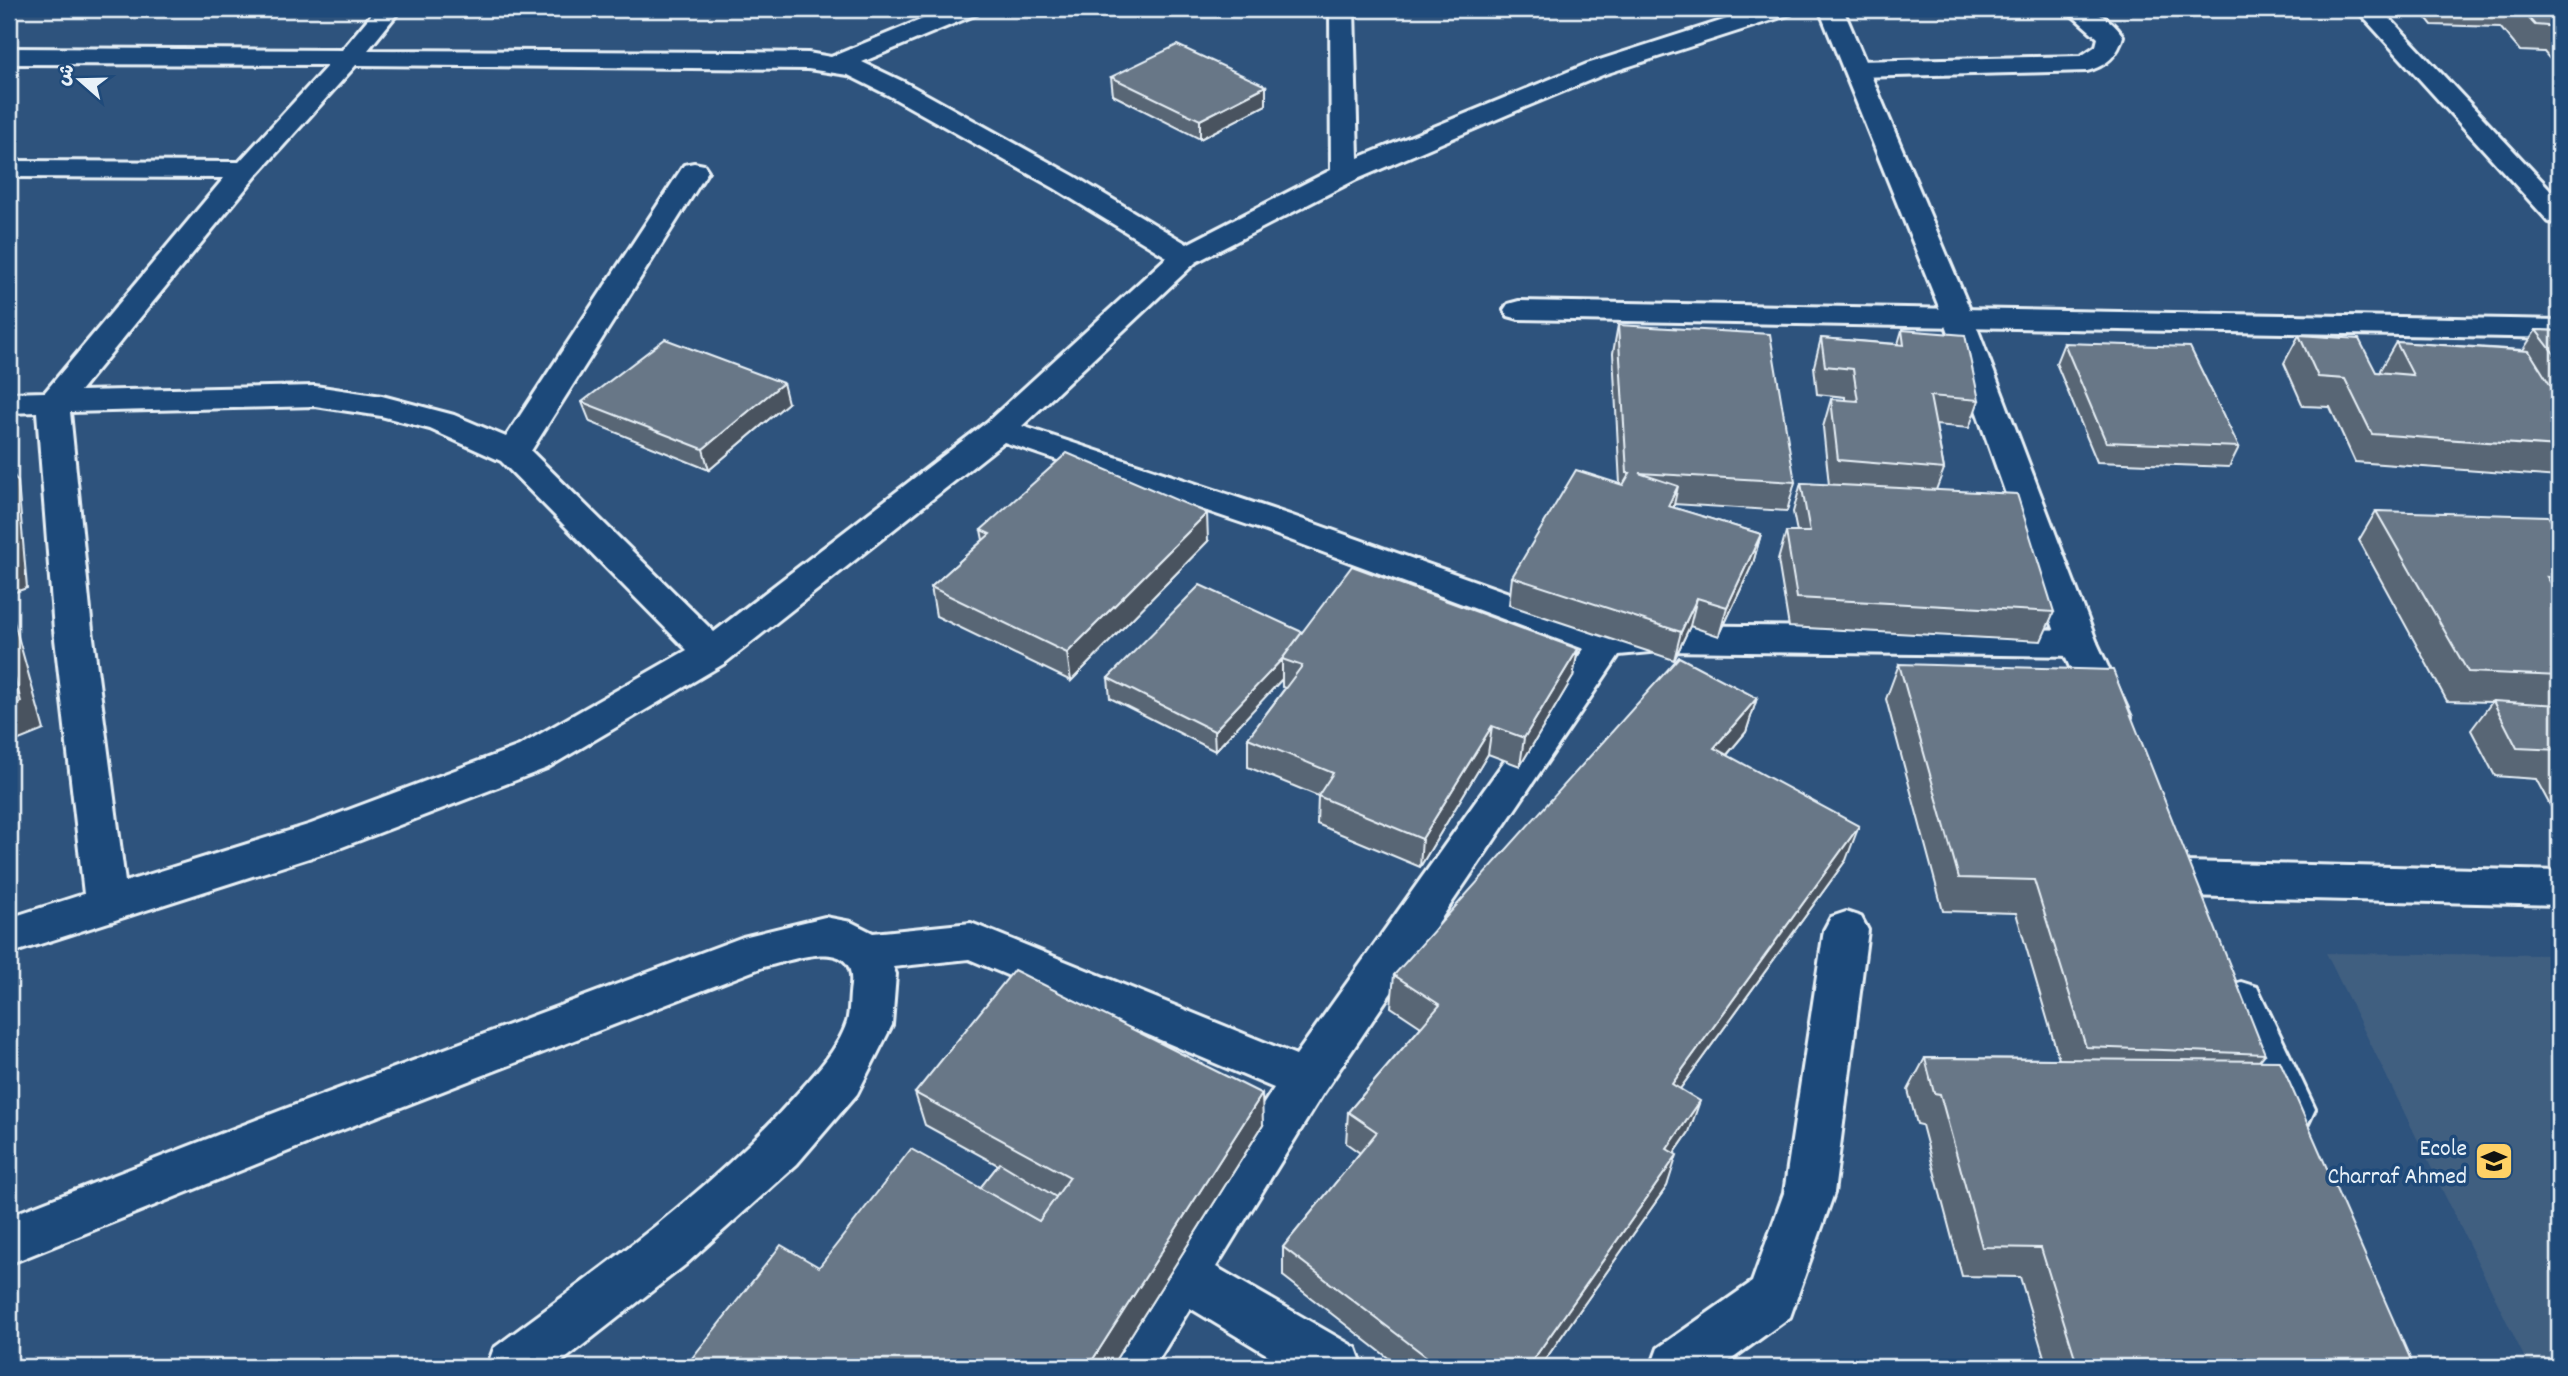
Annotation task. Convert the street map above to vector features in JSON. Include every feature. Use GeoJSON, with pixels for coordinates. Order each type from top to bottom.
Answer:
{"type":"FeatureCollection","features":[{"type":"Feature","properties":{"kind":"street"},"geometry":{"type":"LineString","coordinates":[[107,905],[74,630],[52,403],[246,170],[349,58],[389,9]]}},
{"type":"Feature","properties":{"kind":"street"},"geometry":{"type":"LineString","coordinates":[[835,64],[968,9]]}},
{"type":"Feature","properties":{"kind":"street"},"geometry":{"type":"LineString","coordinates":[[1342,9],[1346,174]]}},
{"type":"Feature","properties":{"kind":"street"},"geometry":{"type":"LineString","coordinates":[[9,936],[322,837],[533,757],[712,653],[999,429],[1186,256],[1346,174],[1596,69],[1782,9]]}},
{"type":"Feature","properties":{"kind":"street"},"geometry":{"type":"LineString","coordinates":[[1831,9],[1958,317],[2078,643],[2128,755]]}},
{"type":"Feature","properties":{"kind":"street"},"geometry":{"type":"LineString","coordinates":[[1856,69],[2087,63],[2106,50],[2111,36],[2077,9]]}},
{"type":"Feature","properties":{"kind":"street"},"geometry":{"type":"LineString","coordinates":[[2368,9],[2559,216]]}},
{"type":"Feature","properties":{"kind":"street"},"geometry":{"type":"LineString","coordinates":[[9,56],[740,60],[835,64],[855,68],[897,89],[1064,182],[1186,256]]}},
{"type":"Feature","properties":{"kind":"street"},"geometry":{"type":"LineString","coordinates":[[9,169],[246,170]]}},
{"type":"Feature","properties":{"kind":"street"},"geometry":{"type":"LineString","coordinates":[[513,453],[694,171]]}},
{"type":"Feature","properties":{"kind":"street"},"geometry":{"type":"LineString","coordinates":[[2530,187],[2559,187]]}},
{"type":"Feature","properties":{"kind":"street"},"geometry":{"type":"LineString","coordinates":[[1519,310],[2559,329]]}},
{"type":"Feature","properties":{"kind":"street"},"geometry":{"type":"LineString","coordinates":[[9,403],[315,396],[382,406],[442,422],[513,453],[712,653]]}},
{"type":"Feature","properties":{"kind":"street"},"geometry":{"type":"LineString","coordinates":[[999,429],[1278,523],[1608,643],[1661,638],[2078,643]]}},
{"type":"Feature","properties":{"kind":"street"},"geometry":{"type":"LineString","coordinates":[[1124,1367],[1184,1276],[1305,1080],[1608,643]]}},
{"type":"Feature","properties":{"kind":"street"},"geometry":{"type":"LineString","coordinates":[[2167,842],[2201,917]]}},
{"type":"Feature","properties":{"kind":"street"},"geometry":{"type":"LineString","coordinates":[[2184,879],[2559,888]]}},
{"type":"Feature","properties":{"kind":"street"},"geometry":{"type":"LineString","coordinates":[[1677,1367],[1772,1299],[1810,1194],[1846,930]]}},
{"type":"Feature","properties":{"kind":"street"},"geometry":{"type":"LineString","coordinates":[[9,1240],[299,1125],[759,950],[825,934],[851,940],[865,952],[874,974],[869,1024],[840,1079],[780,1148],[698,1221],[513,1367]]}},
{"type":"Feature","properties":{"kind":"street"},"geometry":{"type":"LineString","coordinates":[[865,952],[971,941],[1305,1080]]}},
{"type":"Feature","properties":{"kind":"street"},"geometry":{"type":"LineString","coordinates":[[2225,967],[2307,1142]]}},
{"type":"Feature","properties":{"kind":"street"},"geometry":{"type":"LineString","coordinates":[[1184,1276],[1337,1367]]}},
{"type":"Feature","properties":{"kind":"shaded area","name":"Ecole Charraf Ahmed"},"geometry":{"type":"Polygon","coordinates":[[[2326,953],[2559,955],[2559,1367],[2529,1367],[2326,953]]]}},
{"type":"Feature","properties":{"kind":"building"},"geometry":{"type":"Polygon","coordinates":[[[2520,9],[2559,9],[2559,27],[2535,25],[2520,9]]]}},
{"type":"Feature","properties":{"kind":"building"},"geometry":{"type":"Polygon","coordinates":[[[1177,45],[1266,86],[1200,120],[1111,77],[1177,45]]]}},
{"type":"Feature","properties":{"kind":"building"},"geometry":{"type":"Polygon","coordinates":[[[1618,325],[1770,334],[1795,482],[1639,473],[1678,486],[1668,506],[1761,534],[1727,607],[1697,598],[1681,632],[1512,577],[1576,470],[1623,485],[1630,473],[1627,473],[1618,325]]]}},
{"type":"Feature","properties":{"kind":"building"},"geometry":{"type":"Polygon","coordinates":[[[1902,330],[1965,335],[1979,400],[1930,396],[1944,469],[1838,460],[1831,399],[1858,401],[1853,369],[1825,366],[1821,338],[1904,345],[1902,330]]]}},
{"type":"Feature","properties":{"kind":"building"},"geometry":{"type":"Polygon","coordinates":[[[2536,330],[2559,331],[2559,360],[2536,330]]]}},
{"type":"Feature","properties":{"kind":"building"},"geometry":{"type":"Polygon","coordinates":[[[2299,335],[2359,339],[2376,372],[2413,375],[2396,342],[2529,351],[2559,399],[2559,447],[2372,434],[2345,379],[2318,377],[2299,335]]]}},
{"type":"Feature","properties":{"kind":"building"},"geometry":{"type":"Polygon","coordinates":[[[665,339],[783,383],[703,449],[582,402],[665,339]]]}},
{"type":"Feature","properties":{"kind":"building"},"geometry":{"type":"Polygon","coordinates":[[[2064,343],[2190,347],[2239,447],[2106,442],[2064,343]]]}},
{"type":"Feature","properties":{"kind":"building"},"geometry":{"type":"Polygon","coordinates":[[[1067,453],[1207,513],[1067,653],[931,587],[990,534],[981,530],[1067,453]]]}},
{"type":"Feature","properties":{"kind":"building"},"geometry":{"type":"Polygon","coordinates":[[[1801,483],[2017,494],[2054,612],[1797,598],[1786,532],[1810,532],[1801,483]]]}},
{"type":"Feature","properties":{"kind":"building"},"geometry":{"type":"Polygon","coordinates":[[[2376,511],[2548,516],[2559,533],[2559,578],[2547,577],[2559,596],[2559,676],[2468,672],[2376,511]]]}},
{"type":"Feature","properties":{"kind":"building"},"geometry":{"type":"Polygon","coordinates":[[[1352,566],[1578,649],[1524,738],[1492,726],[1422,839],[1318,796],[1333,773],[1248,738],[1302,666],[1282,659],[1352,566]]]}},
{"type":"Feature","properties":{"kind":"building"},"geometry":{"type":"Polygon","coordinates":[[[1200,585],[1302,632],[1282,659],[1214,731],[1108,678],[1200,585]]]}},
{"type":"Feature","properties":{"kind":"building"},"geometry":{"type":"Polygon","coordinates":[[[9,655],[21,702],[9,707],[9,655]]]}},
{"type":"Feature","properties":{"kind":"building"},"geometry":{"type":"Polygon","coordinates":[[[1679,657],[1757,698],[1714,748],[1859,826],[1672,1084],[1700,1101],[1667,1149],[1677,1155],[1528,1367],[1440,1367],[1283,1247],[1377,1132],[1348,1112],[1440,1005],[1394,975],[1679,657]]]}},
{"type":"Feature","properties":{"kind":"building"},"geometry":{"type":"Polygon","coordinates":[[[1899,664],[2113,670],[2265,1054],[2086,1047],[2034,880],[1959,878],[1899,664]]]}},
{"type":"Feature","properties":{"kind":"building"},"geometry":{"type":"Polygon","coordinates":[[[2493,701],[2559,705],[2559,750],[2517,748],[2493,701]]]}},
{"type":"Feature","properties":{"kind":"building"},"geometry":{"type":"Polygon","coordinates":[[[1014,970],[1262,1094],[1088,1367],[685,1367],[781,1245],[819,1267],[911,1149],[1039,1221],[1070,1177],[915,1093],[1014,970]]]}},
{"type":"Feature","properties":{"kind":"building"},"geometry":{"type":"Polygon","coordinates":[[[1925,1058],[2280,1061],[2414,1367],[2078,1367],[2041,1248],[1982,1247],[1940,1094],[1934,1093],[1925,1058]]]}},
{"type":"Feature","properties":{"kind":"building"},"geometry":{"type":"Polygon","coordinates":[[[1000,1163],[1056,1197],[1039,1221],[980,1188],[1000,1163]]]}},
{"type":"Feature","properties":{"kind":"place","name":"Ecole Charraf Ahmed"},"geometry":{"type":"Point","coordinates":[2494,1161]}}]}
